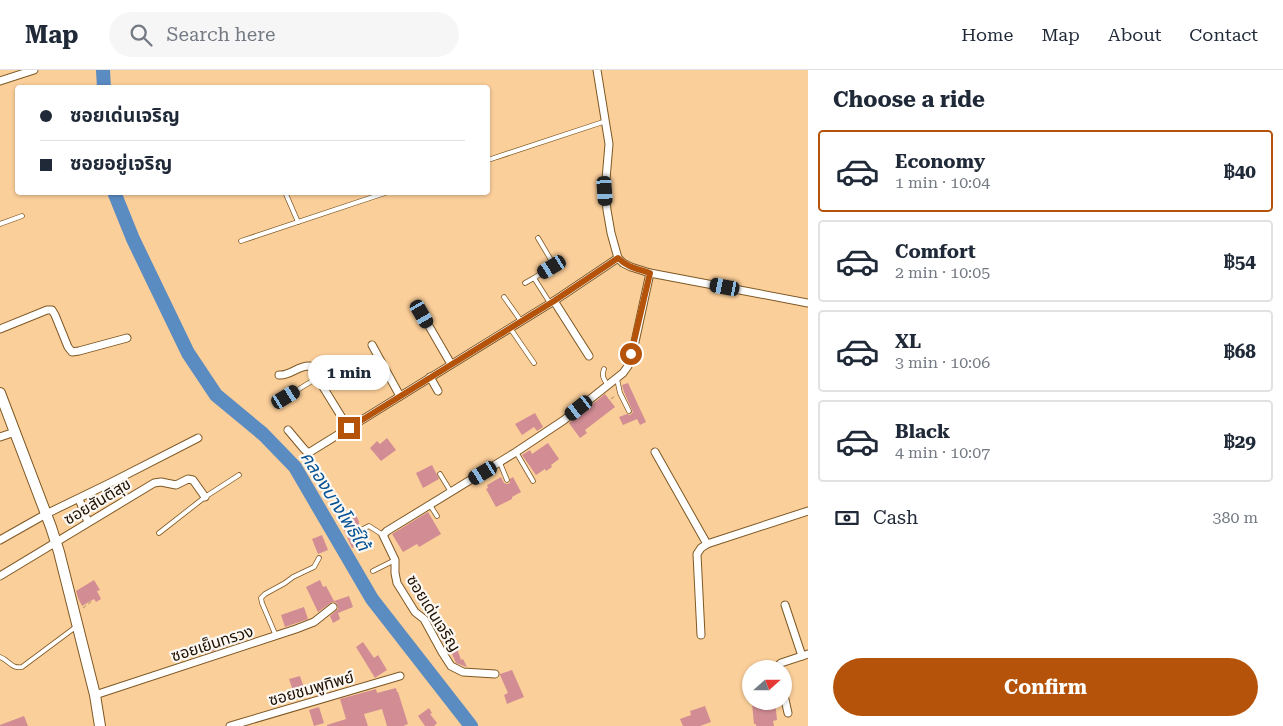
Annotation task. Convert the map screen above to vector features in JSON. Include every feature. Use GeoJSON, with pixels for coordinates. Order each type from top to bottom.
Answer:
{"type":"FeatureCollection","features":[{"type":"Feature","properties":{"kind":"street"},"geometry":{"type":"LineString","coordinates":[[0,82],[34,70]]}},
{"type":"Feature","properties":{"kind":"street"},"geometry":{"type":"LineString","coordinates":[[597,70],[608,144],[605,191],[607,210],[618,258],[630,267],[650,273],[808,303]]}},
{"type":"Feature","properties":{"kind":"street"},"geometry":{"type":"LineString","coordinates":[[288,430],[307,452],[310,452],[552,302],[618,258]]}},
{"type":"Feature","properties":{"kind":"street"},"geometry":{"type":"LineString","coordinates":[[383,535],[500,463],[564,420],[617,379],[628,366],[650,273]]}},
{"type":"Feature","properties":{"kind":"street"},"geometry":{"type":"LineString","coordinates":[[552,302],[590,356]]}},
{"type":"Feature","properties":{"kind":"street"},"geometry":{"type":"LineString","coordinates":[[0,329],[47,310],[52,310],[72,352],[128,338]]}},
{"type":"Feature","properties":{"kind":"street"},"geometry":{"type":"LineString","coordinates":[[422,314],[451,364]]}},
{"type":"Feature","properties":{"kind":"street"},"geometry":{"type":"LineString","coordinates":[[372,345],[400,396]]}},
{"type":"Feature","properties":{"kind":"street"},"geometry":{"type":"LineString","coordinates":[[279,375],[287,375],[306,365],[310,366],[349,428]]}},
{"type":"Feature","properties":{"kind":"street"},"geometry":{"type":"LineString","coordinates":[[430,377],[438,392]]}},
{"type":"Feature","properties":{"kind":"street"},"geometry":{"type":"LineString","coordinates":[[0,393],[55,542],[95,695],[100,726]]}},
{"type":"Feature","properties":{"kind":"street"},"geometry":{"type":"LineString","coordinates":[[0,437],[15,432]]}},
{"type":"Feature","properties":{"kind":"street"},"geometry":{"type":"LineString","coordinates":[[0,540],[46,514],[80,499],[198,438]]}},
{"type":"Feature","properties":{"kind":"street"},"geometry":{"type":"LineString","coordinates":[[655,452],[708,544]]}},
{"type":"Feature","properties":{"kind":"street","name":"ซอยสันติสุข"},"geometry":{"type":"LineString","coordinates":[[0,576],[154,483],[161,482],[176,485],[188,479],[193,480],[205,497]]}},
{"type":"Feature","properties":{"kind":"street"},"geometry":{"type":"LineString","coordinates":[[80,499],[88,522]]}},
{"type":"Feature","properties":{"kind":"street"},"geometry":{"type":"LineString","coordinates":[[701,635],[697,554],[701,548],[808,511]]}},
{"type":"Feature","properties":{"kind":"street","name":"ซอยเด่นเจริญ"},"geometry":{"type":"LineString","coordinates":[[383,535],[396,560],[395,578],[397,583],[415,612],[424,619],[451,666],[463,672],[495,674]]}},
{"type":"Feature","properties":{"kind":"street"},"geometry":{"type":"LineString","coordinates":[[786,605],[805,655],[790,660]]}},
{"type":"Feature","properties":{"kind":"street","name":"ซอยเย็นทรวง"},"geometry":{"type":"LineString","coordinates":[[95,695],[314,622],[333,607]]}},
{"type":"Feature","properties":{"kind":"street","name":"ซอยชมพูทิพย์"},"geometry":{"type":"LineString","coordinates":[[230,726],[400,676]]}},
{"type":"Feature","properties":{"kind":"street"},"geometry":{"type":"LineString","coordinates":[[787,710],[788,714]]}},
{"type":"Feature","properties":{"kind":"lane"},"geometry":{"type":"LineString","coordinates":[[490,159],[606,121]]}},
{"type":"Feature","properties":{"kind":"lane"},"geometry":{"type":"LineString","coordinates":[[286,195],[298,222]]}},
{"type":"Feature","properties":{"kind":"lane"},"geometry":{"type":"LineString","coordinates":[[240,241],[379,195]]}},
{"type":"Feature","properties":{"kind":"lane"},"geometry":{"type":"LineString","coordinates":[[0,224],[22,216]]}},
{"type":"Feature","properties":{"kind":"lane"},"geometry":{"type":"LineString","coordinates":[[525,283],[554,265],[538,238]]}},
{"type":"Feature","properties":{"kind":"lane"},"geometry":{"type":"LineString","coordinates":[[534,278],[552,302]]}},
{"type":"Feature","properties":{"kind":"lane"},"geometry":{"type":"LineString","coordinates":[[504,297],[521,321]]}},
{"type":"Feature","properties":{"kind":"lane"},"geometry":{"type":"LineString","coordinates":[[510,328],[534,363]]}},
{"type":"Feature","properties":{"kind":"lane"},"geometry":{"type":"LineString","coordinates":[[604,368],[602,374],[608,386]]}},
{"type":"Feature","properties":{"kind":"lane"},"geometry":{"type":"LineString","coordinates":[[286,397],[317,378]]}},
{"type":"Feature","properties":{"kind":"lane"},"geometry":{"type":"LineString","coordinates":[[617,379],[620,393],[628,411]]}},
{"type":"Feature","properties":{"kind":"lane"},"geometry":{"type":"LineString","coordinates":[[516,452],[533,481]]}},
{"type":"Feature","properties":{"kind":"lane"},"geometry":{"type":"LineString","coordinates":[[500,463],[508,480]]}},
{"type":"Feature","properties":{"kind":"lane"},"geometry":{"type":"LineString","coordinates":[[440,474],[451,492]]}},
{"type":"Feature","properties":{"kind":"lane"},"geometry":{"type":"LineString","coordinates":[[159,533],[205,497],[239,475]]}},
{"type":"Feature","properties":{"kind":"lane"},"geometry":{"type":"LineString","coordinates":[[430,505],[436,516]]}},
{"type":"Feature","properties":{"kind":"lane"},"geometry":{"type":"LineString","coordinates":[[363,529],[369,526],[383,535]]}},
{"type":"Feature","properties":{"kind":"lane"},"geometry":{"type":"LineString","coordinates":[[276,636],[261,598],[293,577],[314,567],[319,558]]}},
{"type":"Feature","properties":{"kind":"lane"},"geometry":{"type":"LineString","coordinates":[[374,571],[396,560]]}},
{"type":"Feature","properties":{"kind":"lane"},"geometry":{"type":"LineString","coordinates":[[0,657],[8,661],[13,667],[22,667],[76,621]]}},
{"type":"Feature","properties":{"kind":"path"},"geometry":{"type":"LineString","coordinates":[[76,621],[92,601]]}},
{"type":"Feature","properties":{"kind":"building"},"geometry":{"type":"Polygon","coordinates":[[[628,383],[646,422],[640,425],[637,419],[623,425],[619,417],[627,414],[630,415],[633,412],[622,385],[628,383]]]}},
{"type":"Feature","properties":{"kind":"building"},"geometry":{"type":"Polygon","coordinates":[[[605,394],[615,407],[585,430],[587,433],[580,438],[569,423],[605,394]]]}},
{"type":"Feature","properties":{"kind":"building"},"geometry":{"type":"Polygon","coordinates":[[[535,413],[543,427],[537,431],[534,427],[522,435],[515,424],[535,413]]]}},
{"type":"Feature","properties":{"kind":"building"},"geometry":{"type":"Polygon","coordinates":[[[387,438],[396,450],[381,461],[370,448],[377,441],[380,444],[387,438]]]}},
{"type":"Feature","properties":{"kind":"building"},"geometry":{"type":"Polygon","coordinates":[[[548,443],[559,459],[551,465],[552,467],[536,475],[522,455],[530,450],[532,454],[548,443]]]}},
{"type":"Feature","properties":{"kind":"building"},"geometry":{"type":"Polygon","coordinates":[[[432,465],[439,479],[423,488],[416,473],[432,465]]]}},
{"type":"Feature","properties":{"kind":"building"},"geometry":{"type":"Polygon","coordinates":[[[501,477],[504,483],[507,484],[510,483],[510,479],[513,477],[521,492],[496,507],[486,489],[488,488],[487,485],[501,477]]]}},
{"type":"Feature","properties":{"kind":"building"},"geometry":{"type":"Polygon","coordinates":[[[355,512],[359,522],[359,530],[363,533],[367,542],[352,548],[340,521],[350,517],[349,515],[355,512]]]}},
{"type":"Feature","properties":{"kind":"building"},"geometry":{"type":"Polygon","coordinates":[[[428,512],[441,534],[419,547],[417,544],[403,552],[392,534],[428,512]]]}},
{"type":"Feature","properties":{"kind":"building"},"geometry":{"type":"Polygon","coordinates":[[[322,535],[328,550],[318,554],[312,539],[322,535]]]}},
{"type":"Feature","properties":{"kind":"building"},"geometry":{"type":"Polygon","coordinates":[[[94,580],[100,590],[97,591],[101,599],[96,602],[94,599],[82,606],[76,591],[94,580]]]}},
{"type":"Feature","properties":{"kind":"building"},"geometry":{"type":"Polygon","coordinates":[[[320,580],[323,587],[326,586],[334,601],[349,596],[353,607],[338,613],[340,619],[333,623],[330,616],[338,609],[337,604],[332,602],[318,612],[306,587],[320,580]]]}},
{"type":"Feature","properties":{"kind":"building"},"geometry":{"type":"Polygon","coordinates":[[[304,607],[308,619],[285,627],[281,615],[304,607]]]}},
{"type":"Feature","properties":{"kind":"building"},"geometry":{"type":"Polygon","coordinates":[[[237,635],[240,642],[204,654],[202,647],[237,635]]]}},
{"type":"Feature","properties":{"kind":"building"},"geometry":{"type":"Polygon","coordinates":[[[453,637],[461,660],[463,659],[467,667],[456,663],[442,641],[453,637]]]}},
{"type":"Feature","properties":{"kind":"building"},"geometry":{"type":"Polygon","coordinates":[[[363,642],[374,658],[378,655],[387,670],[375,678],[356,647],[363,642]]]}},
{"type":"Feature","properties":{"kind":"building"},"geometry":{"type":"Polygon","coordinates":[[[512,670],[524,697],[507,704],[504,695],[508,693],[500,674],[512,670]]]}},
{"type":"Feature","properties":{"kind":"building"},"geometry":{"type":"Polygon","coordinates":[[[300,676],[306,694],[295,697],[289,679],[300,676]]]}},
{"type":"Feature","properties":{"kind":"building"},"geometry":{"type":"Polygon","coordinates":[[[396,688],[408,724],[403,726],[387,726],[382,709],[364,714],[368,726],[327,726],[346,719],[340,699],[376,689],[377,693],[396,688]]]}},
{"type":"Feature","properties":{"kind":"building"},"geometry":{"type":"Polygon","coordinates":[[[705,706],[711,722],[700,726],[683,726],[680,719],[691,715],[690,711],[705,706]]]}},
{"type":"Feature","properties":{"kind":"building"},"geometry":{"type":"Polygon","coordinates":[[[319,707],[324,723],[314,726],[309,710],[319,707]]]}},
{"type":"Feature","properties":{"kind":"building"},"geometry":{"type":"Polygon","coordinates":[[[429,708],[432,713],[430,714],[437,723],[434,726],[425,726],[418,716],[429,708]]]}},
{"type":"Feature","properties":{"kind":"building"},"geometry":{"type":"Polygon","coordinates":[[[753,710],[776,710],[777,720],[773,721],[774,726],[756,726],[754,724],[753,710]]]}},
{"type":"Feature","properties":{"kind":"building"},"geometry":{"type":"Polygon","coordinates":[[[24,716],[28,726],[0,726],[0,725],[24,716]]]}},
{"type":"Feature","properties":{"kind":"waterway","name":"คลองบางโพธิ์ใต้"},"geometry":{"type":"LineString","coordinates":[[103,70],[104,85]]}},
{"type":"Feature","properties":{"kind":"waterway","name":"คลองบางโพธิ์ใต้"},"geometry":{"type":"LineString","coordinates":[[115,195],[133,239],[188,353],[216,395],[263,434],[295,467],[372,599],[471,726]]}},
{"type":"Feature","properties":{"kind":"route"},"geometry":{"type":"LineString","coordinates":[[349,428],[554,301],[618,258],[630,267],[650,273],[631,354]]}}]}
